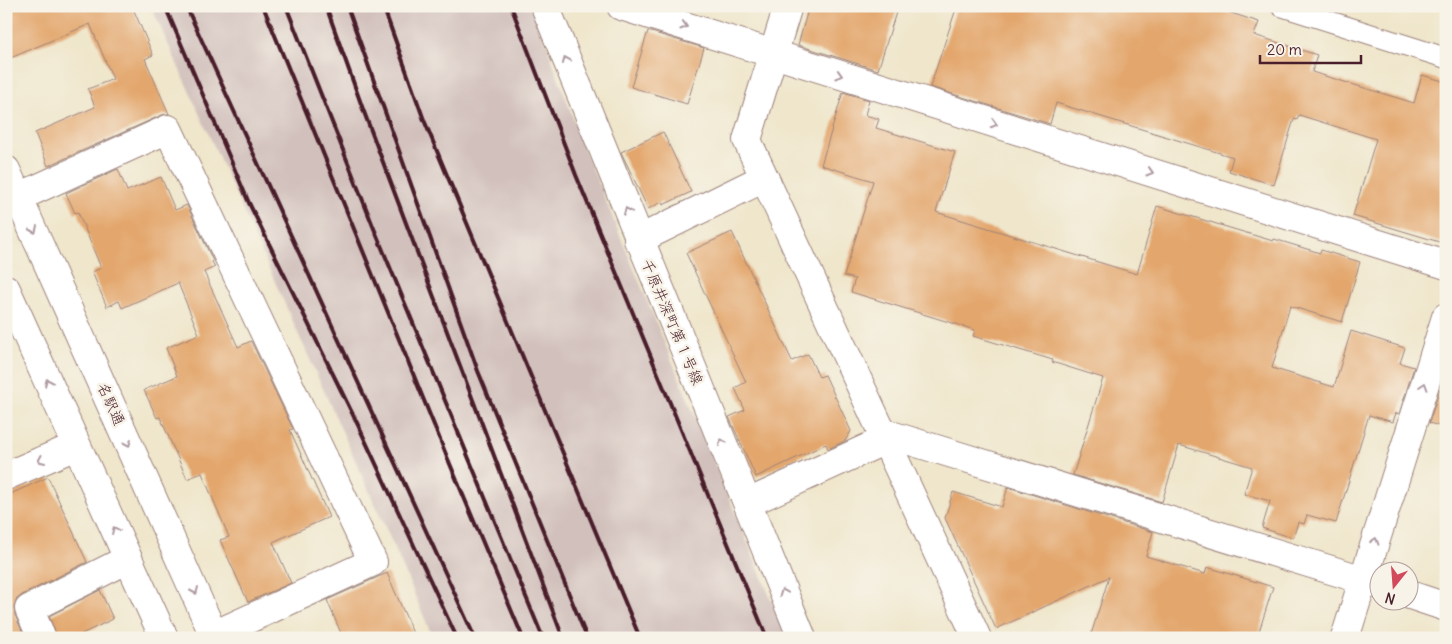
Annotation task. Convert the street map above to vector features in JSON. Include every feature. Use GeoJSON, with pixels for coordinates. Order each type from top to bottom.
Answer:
{"type":"FeatureCollection","features":[{"type":"Feature","properties":{"kind":"street","name":"千原井深町第１号線"},"geometry":{"type":"LineString","coordinates":[[545,6],[638,240],[748,503],[802,638]]}},
{"type":"Feature","properties":{"kind":"street"},"geometry":{"type":"LineString","coordinates":[[621,6],[1446,265]]}},
{"type":"Feature","properties":{"kind":"street"},"geometry":{"type":"LineString","coordinates":[[788,6],[747,140],[977,638]]}},
{"type":"Feature","properties":{"kind":"street"},"geometry":{"type":"LineString","coordinates":[[19,197],[168,129],[373,562],[215,636]]}},
{"type":"Feature","properties":{"kind":"street","name":"名駅通"},"geometry":{"type":"LineString","coordinates":[[6,170],[215,636]]}},
{"type":"Feature","properties":{"kind":"street"},"geometry":{"type":"LineString","coordinates":[[638,240],[764,178]]}},
{"type":"Feature","properties":{"kind":"street"},"geometry":{"type":"LineString","coordinates":[[6,289],[164,638]]}},
{"type":"Feature","properties":{"kind":"street"},"geometry":{"type":"LineString","coordinates":[[1377,562],[1440,356],[1446,316]]}},
{"type":"Feature","properties":{"kind":"street"},"geometry":{"type":"LineString","coordinates":[[748,503],[883,436],[1370,582]]}},
{"type":"Feature","properties":{"kind":"street"},"geometry":{"type":"LineString","coordinates":[[6,476],[76,446]]}},
{"type":"Feature","properties":{"kind":"street"},"geometry":{"type":"LineString","coordinates":[[42,638],[29,609],[128,559]]}},
{"type":"Feature","properties":{"kind":"street"},"geometry":{"type":"LineString","coordinates":[[1345,638],[1370,584]]}},
{"type":"Feature","properties":{"kind":"street"},"geometry":{"type":"LineString","coordinates":[[1420,598],[1446,607]]}},
{"type":"Feature","properties":{"kind":"lane"},"geometry":{"type":"LineString","coordinates":[[1281,6],[1446,58]]}},
{"type":"Feature","properties":{"kind":"shaded area"},"geometry":{"type":"Polygon","coordinates":[[[151,6],[532,6],[585,151],[787,638],[433,638],[396,551],[151,6]]]}},
{"type":"Feature","properties":{"kind":"building"},"geometry":{"type":"Polygon","coordinates":[[[6,6],[132,6],[153,55],[145,59],[169,114],[162,115],[48,166],[35,133],[95,107],[88,89],[113,79],[90,24],[6,60],[6,6]]]}},
{"type":"Feature","properties":{"kind":"building"},"geometry":{"type":"Polygon","coordinates":[[[809,6],[898,6],[878,70],[798,45],[809,6]]]}},
{"type":"Feature","properties":{"kind":"building"},"geometry":{"type":"Polygon","coordinates":[[[957,6],[1230,6],[1228,12],[1259,22],[1254,35],[1317,55],[1312,72],[1414,103],[1422,75],[1446,82],[1446,244],[1353,216],[1376,139],[1299,115],[1297,120],[1294,119],[1274,185],[1229,171],[1233,157],[1056,103],[1050,124],[930,87],[957,6]]]}},
{"type":"Feature","properties":{"kind":"building"},"geometry":{"type":"Polygon","coordinates":[[[648,31],[704,48],[687,104],[631,87],[648,31]]]}},
{"type":"Feature","properties":{"kind":"building"},"geometry":{"type":"Polygon","coordinates":[[[843,92],[869,100],[865,115],[879,119],[876,128],[955,152],[936,212],[1137,274],[1157,206],[1273,241],[1274,239],[1320,253],[1321,250],[1360,262],[1342,322],[1290,306],[1272,368],[1334,387],[1351,331],[1405,348],[1400,363],[1414,367],[1399,414],[1396,413],[1393,422],[1369,415],[1336,523],[1307,515],[1304,524],[1298,522],[1293,538],[1262,528],[1270,501],[1244,494],[1252,467],[1179,445],[1162,502],[1073,475],[1103,378],[1052,362],[1053,360],[973,336],[975,330],[851,292],[855,279],[844,276],[873,181],[821,165],[843,92]]]}},
{"type":"Feature","properties":{"kind":"building"},"geometry":{"type":"Polygon","coordinates":[[[663,132],[691,192],[663,205],[662,202],[648,209],[621,152],[663,132]]]}},
{"type":"Feature","properties":{"kind":"building"},"geometry":{"type":"Polygon","coordinates":[[[118,169],[127,191],[161,177],[175,210],[187,205],[215,267],[204,272],[238,347],[251,341],[293,429],[290,430],[329,517],[273,542],[291,583],[248,602],[220,540],[229,537],[202,473],[187,479],[160,417],[157,418],[144,390],[177,376],[166,348],[199,334],[178,283],[122,308],[119,301],[107,307],[92,272],[101,268],[78,212],[75,213],[66,193],[118,169]]]}},
{"type":"Feature","properties":{"kind":"building"},"geometry":{"type":"Polygon","coordinates":[[[732,232],[792,361],[808,354],[819,377],[825,375],[851,431],[845,441],[828,449],[826,444],[756,477],[729,417],[745,410],[735,388],[746,382],[686,253],[732,232]]]}},
{"type":"Feature","properties":{"kind":"building"},"geometry":{"type":"Polygon","coordinates":[[[1444,376],[1446,377],[1446,428],[1429,423],[1444,376]]]}},
{"type":"Feature","properties":{"kind":"building"},"geometry":{"type":"Polygon","coordinates":[[[48,477],[87,562],[22,595],[16,600],[14,607],[15,615],[25,638],[6,638],[6,496],[48,477]]]}},
{"type":"Feature","properties":{"kind":"building"},"geometry":{"type":"Polygon","coordinates":[[[1008,487],[1153,532],[1146,556],[1205,574],[1207,567],[1273,587],[1257,638],[1090,638],[1109,577],[996,629],[945,518],[953,492],[1002,507],[1008,487]]]}},
{"type":"Feature","properties":{"kind":"building"},"geometry":{"type":"Polygon","coordinates":[[[387,573],[415,638],[343,638],[327,600],[387,573]]]}},
{"type":"Feature","properties":{"kind":"building"},"geometry":{"type":"Polygon","coordinates":[[[100,590],[113,619],[73,638],[57,638],[49,616],[100,590]]]}},
{"type":"Feature","properties":{"kind":"railway"},"geometry":{"type":"LineString","coordinates":[[165,6],[249,203],[358,425],[457,638]]}},
{"type":"Feature","properties":{"kind":"railway"},"geometry":{"type":"LineString","coordinates":[[186,6],[475,638]]}},
{"type":"Feature","properties":{"kind":"railway"},"geometry":{"type":"LineString","coordinates":[[263,6],[523,638]]}},
{"type":"Feature","properties":{"kind":"railway"},"geometry":{"type":"LineString","coordinates":[[286,6],[373,226],[543,638]]}},
{"type":"Feature","properties":{"kind":"railway"},"geometry":{"type":"LineString","coordinates":[[326,6],[364,112],[563,638]]}},
{"type":"Feature","properties":{"kind":"railway"},"geometry":{"type":"LineString","coordinates":[[347,6],[478,371],[587,638]]}},
{"type":"Feature","properties":{"kind":"railway"},"geometry":{"type":"LineString","coordinates":[[383,6],[424,120],[640,638]]}},
{"type":"Feature","properties":{"kind":"railway"},"geometry":{"type":"LineString","coordinates":[[511,6],[576,175],[767,638]]}}]}
